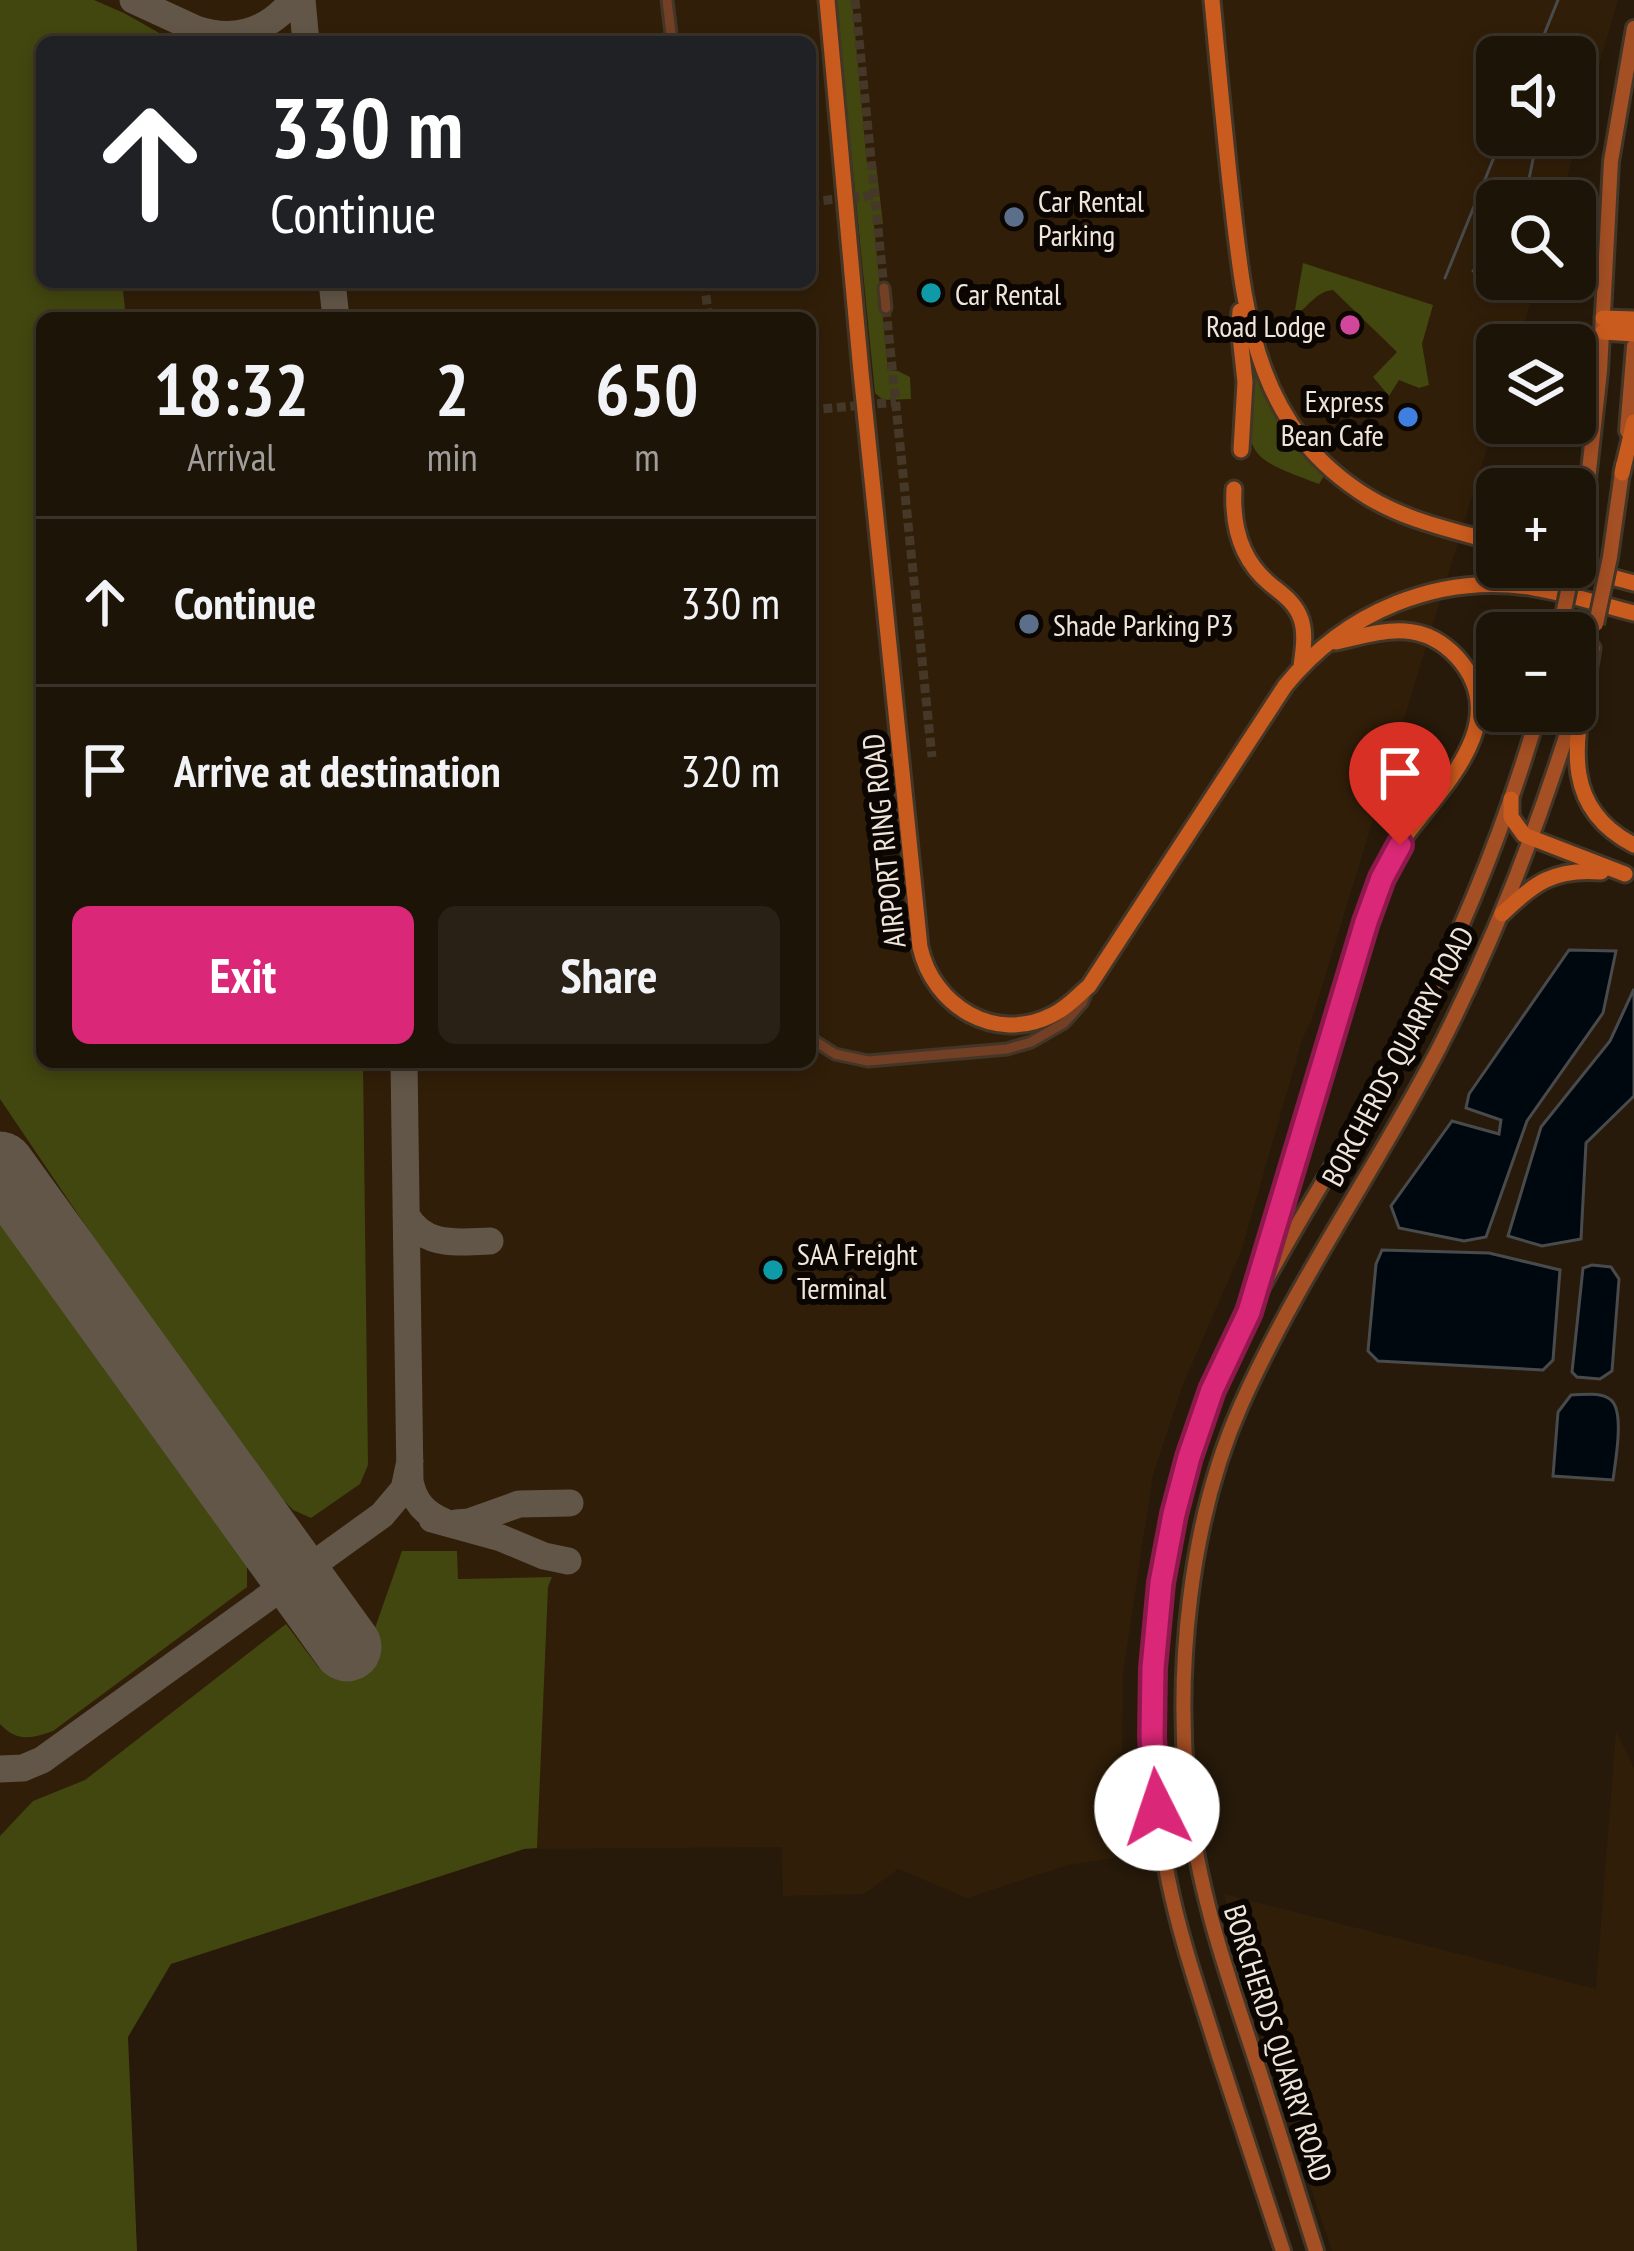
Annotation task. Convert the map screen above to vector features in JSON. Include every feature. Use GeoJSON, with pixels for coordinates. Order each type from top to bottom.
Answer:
{"type":"FeatureCollection","features":[{"type":"Feature","properties":{"kind":"main road","name":"AIRPORT RING ROAD"},"geometry":{"type":"LineString","coordinates":[[827,0],[921,954],[928,974],[960,1010],[992,1023],[1019,1024],[1046,1018],[1089,986],[1301,667],[1376,612],[1428,592],[1490,584],[1552,591],[1634,617]]}},
{"type":"Feature","properties":{"kind":"main road"},"geometry":{"type":"LineString","coordinates":[[1212,0],[1242,290],[1265,377],[1301,437],[1348,483],[1412,518],[1476,537]]}},
{"type":"Feature","properties":{"kind":"main road"},"geometry":{"type":"LineString","coordinates":[[1589,468],[1603,325],[1610,174],[1634,28]]}},
{"type":"Feature","properties":{"kind":"main road"},"geometry":{"type":"LineString","coordinates":[[1241,450],[1242,290]]}},
{"type":"Feature","properties":{"kind":"main road"},"geometry":{"type":"LineString","coordinates":[[1603,325],[1634,320]]}},
{"type":"Feature","properties":{"kind":"main road"},"geometry":{"type":"LineString","coordinates":[[1603,325],[1634,334]]}},
{"type":"Feature","properties":{"kind":"main road","name":"BORCHERDS QUARRY ROAD"},"geometry":{"type":"LineString","coordinates":[[1596,624],[1622,472],[1634,346]]}},
{"type":"Feature","properties":{"kind":"main road"},"geometry":{"type":"LineString","coordinates":[[1622,472],[1634,422]]}},
{"type":"Feature","properties":{"kind":"main road"},"geometry":{"type":"LineString","coordinates":[[1234,489],[1235,525],[1243,549],[1262,577],[1290,600],[1301,620],[1301,667]]}},
{"type":"Feature","properties":{"kind":"main road"},"geometry":{"type":"LineString","coordinates":[[1596,573],[1630,582]]}},
{"type":"Feature","properties":{"kind":"main road"},"geometry":{"type":"LineString","coordinates":[[1249,1312],[1378,886],[1400,845],[1465,757],[1477,728],[1470,677],[1439,642],[1414,632],[1385,629],[1327,644]]}},
{"type":"Feature","properties":{"kind":"main road","name":"BORCHERDS QUARRY ROAD"},"geometry":{"type":"LineString","coordinates":[[1283,2251],[1177,1919],[1159,1822],[1152,1737],[1156,1624],[1174,1514],[1212,1390],[1249,1312],[1425,1003],[1474,896],[1532,732]]}},
{"type":"Feature","properties":{"kind":"main road","name":"BORCHERDS QUARRY ROAD"},"geometry":{"type":"LineString","coordinates":[[1316,2251],[1219,1953],[1198,1870],[1184,1742],[1184,1685],[1200,1544],[1240,1407],[1305,1278],[1433,1058],[1477,972],[1532,839],[1568,732]]}},
{"type":"Feature","properties":{"kind":"main road"},"geometry":{"type":"LineString","coordinates":[[1580,732],[1578,779],[1587,803],[1610,832],[1634,845]]}},
{"type":"Feature","properties":{"kind":"main road"},"geometry":{"type":"LineString","coordinates":[[1511,799],[1510,811],[1521,833],[1629,875]]}},
{"type":"Feature","properties":{"kind":"main road"},"geometry":{"type":"LineString","coordinates":[[1502,914],[1525,891],[1562,873],[1629,875]]}},
{"type":"Feature","properties":{"kind":"street"},"geometry":{"type":"LineString","coordinates":[[668,0],[671,36]]}},
{"type":"Feature","properties":{"kind":"street"},"geometry":{"type":"LineString","coordinates":[[884,288],[886,308]]}},
{"type":"Feature","properties":{"kind":"street"},"geometry":{"type":"LineString","coordinates":[[816,1041],[835,1054],[862,1061],[1007,1048],[1036,1040],[1064,1023],[1082,1003],[1089,986]]}},
{"type":"Feature","properties":{"kind":"shaded area"},"geometry":{"type":"Polygon","coordinates":[[[0,0],[1618,0],[1596,76],[1596,36],[1476,36],[1476,156],[1573,156],[1566,180],[1476,180],[1476,300],[1531,300],[1524,324],[1476,324],[1476,444],[1488,444],[1481,468],[1476,468],[1476,484],[1302,1040],[1242,1249],[1182,1387],[1153,1475],[1123,1673],[1122,1753],[1118,1754],[1129,1856],[1068,1865],[967,1898],[898,1869],[864,1894],[783,1896],[782,1847],[524,1849],[171,1964],[128,2037],[137,2251],[0,2251],[0,0]]]}},
{"type":"Feature","properties":{"kind":"shaded area"},"geometry":{"type":"Polygon","coordinates":[[[1569,950],[1616,951],[1603,1013],[1527,1121],[1486,1237],[1464,1241],[1399,1228],[1391,1206],[1452,1121],[1499,1134],[1501,1120],[1466,1108],[1469,1094],[1569,950]]]}},
{"type":"Feature","properties":{"kind":"shaded area"},"geometry":{"type":"Polygon","coordinates":[[[1634,989],[1634,1096],[1586,1143],[1581,1239],[1542,1246],[1508,1236],[1541,1127],[1610,1041],[1634,989]]]}},
{"type":"Feature","properties":{"kind":"shaded area"},"geometry":{"type":"Polygon","coordinates":[[[1382,1250],[1489,1253],[1560,1270],[1553,1360],[1543,1370],[1378,1361],[1368,1351],[1376,1264],[1382,1250]]]}},
{"type":"Feature","properties":{"kind":"shaded area"},"geometry":{"type":"Polygon","coordinates":[[[1611,1267],[1619,1279],[1612,1371],[1600,1379],[1577,1377],[1572,1372],[1583,1268],[1611,1267]]]}},
{"type":"Feature","properties":{"kind":"shaded area"},"geometry":{"type":"Polygon","coordinates":[[[1571,1395],[1602,1395],[1615,1406],[1618,1438],[1613,1480],[1553,1476],[1558,1412],[1571,1395]]]}},
{"type":"Feature","properties":{"kind":"shaded area"},"geometry":{"type":"Polygon","coordinates":[[[1616,1731],[1634,1768],[1634,2251],[1332,2251],[1264,2049],[1224,1894],[1596,1989],[1616,1731]]]}},
{"type":"Feature","properties":{"kind":"green space"},"geometry":{"type":"Polygon","coordinates":[[[0,0],[94,0],[164,36],[36,36],[36,288],[123,288],[125,312],[36,312],[36,1068],[363,1068],[368,1465],[360,1484],[311,1518],[293,1510],[242,1457],[0,1099],[0,0]]]}},
{"type":"Feature","properties":{"kind":"green space"},"geometry":{"type":"Polygon","coordinates":[[[836,0],[852,0],[867,164],[876,164],[883,224],[874,225],[888,371],[910,377],[911,399],[883,400],[875,393],[836,0]]]}},
{"type":"Feature","properties":{"kind":"green space"},"geometry":{"type":"Polygon","coordinates":[[[1303,263],[1433,305],[1422,344],[1429,385],[1419,388],[1399,380],[1389,396],[1373,377],[1397,352],[1333,290],[1294,316],[1303,263]]]}},
{"type":"Feature","properties":{"kind":"green space"},"geometry":{"type":"Polygon","coordinates":[[[1257,376],[1298,448],[1324,476],[1319,484],[1277,467],[1256,451],[1249,406],[1250,380],[1257,376]]]}},
{"type":"Feature","properties":{"kind":"green space"},"geometry":{"type":"Polygon","coordinates":[[[0,1223],[247,1564],[247,1587],[53,1731],[31,1737],[12,1734],[0,1724],[0,1223]]]}},
{"type":"Feature","properties":{"kind":"green space"},"geometry":{"type":"Polygon","coordinates":[[[402,1551],[457,1551],[458,1579],[552,1577],[537,1848],[171,1964],[128,2037],[137,2251],[0,2251],[0,1836],[33,1801],[85,1780],[286,1624],[319,1668],[375,1628],[402,1551]]]}},
{"type":"Feature","properties":{"kind":"waterway"},"geometry":{"type":"LineString","coordinates":[[1543,36],[1558,0]]}},
{"type":"Feature","properties":{"kind":"waterway"},"geometry":{"type":"LineString","coordinates":[[1445,278],[1494,156]]}},
{"type":"Feature","properties":{"kind":"waterway"},"geometry":{"type":"LineString","coordinates":[[1529,180],[1534,156]]}},
{"type":"Feature","properties":{"kind":"waterway"},"geometry":{"type":"LineString","coordinates":[[1473,271],[1476,268]]}},
{"type":"Feature","properties":{"kind":"taxiway"},"geometry":{"type":"LineString","coordinates":[[133,0],[209,35]]}},
{"type":"Feature","properties":{"kind":"taxiway"},"geometry":{"type":"LineString","coordinates":[[196,29],[224,34],[249,31],[273,19],[293,0]]}},
{"type":"Feature","properties":{"kind":"taxiway"},"geometry":{"type":"LineString","coordinates":[[302,0],[305,36]]}},
{"type":"Feature","properties":{"kind":"taxiway"},"geometry":{"type":"LineString","coordinates":[[333,288],[335,312]]}},
{"type":"Feature","properties":{"kind":"taxiway"},"geometry":{"type":"LineString","coordinates":[[404,1068],[410,1481],[422,1506],[445,1522]]}},
{"type":"Feature","properties":{"kind":"taxiway"},"geometry":{"type":"LineString","coordinates":[[406,1215],[432,1238],[490,1241]]}},
{"type":"Feature","properties":{"kind":"taxiway"},"geometry":{"type":"LineString","coordinates":[[0,1769],[23,1768],[42,1760],[382,1515],[404,1489],[410,1461]]}},
{"type":"Feature","properties":{"kind":"taxiway"},"geometry":{"type":"LineString","coordinates":[[456,1523],[519,1504],[570,1503]]}},
{"type":"Feature","properties":{"kind":"taxiway"},"geometry":{"type":"LineString","coordinates":[[432,1519],[568,1561]]}},
{"type":"Feature","properties":{"kind":"runway"},"geometry":{"type":"LineString","coordinates":[[0,1166],[347,1647]]}},
{"type":"Feature","properties":{"kind":"tunnel"},"geometry":{"type":"LineString","coordinates":[[855,0],[884,288]]}},
{"type":"Feature","properties":{"kind":"tunnel"},"geometry":{"type":"LineString","coordinates":[[816,201],[875,195]]}},
{"type":"Feature","properties":{"kind":"tunnel"},"geometry":{"type":"LineString","coordinates":[[705,288],[708,312]]}},
{"type":"Feature","properties":{"kind":"tunnel"},"geometry":{"type":"LineString","coordinates":[[886,308],[932,757]]}},
{"type":"Feature","properties":{"kind":"tunnel"},"geometry":{"type":"LineString","coordinates":[[816,409],[896,402]]}},
{"type":"Feature","properties":{"kind":"place","name":"Car Rental Parking"},"geometry":{"type":"Point","coordinates":[1014,217]}},
{"type":"Feature","properties":{"kind":"place","name":"Car Rental"},"geometry":{"type":"Point","coordinates":[931,293]}},
{"type":"Feature","properties":{"kind":"place","name":"Road Lodge"},"geometry":{"type":"Point","coordinates":[1350,325]}},
{"type":"Feature","properties":{"kind":"place","name":"Express Bean Cafe"},"geometry":{"type":"Point","coordinates":[1408,417]}},
{"type":"Feature","properties":{"kind":"place","name":"Shade Parking P3"},"geometry":{"type":"Point","coordinates":[1029,624]}},
{"type":"Feature","properties":{"kind":"place","name":"SAA Freight Terminal"},"geometry":{"type":"Point","coordinates":[773,1270]}},
{"type":"Feature","properties":{"kind":"route"},"geometry":{"type":"LineString","coordinates":[[1157,1808],[1152,1708],[1155,1639],[1181,1484],[1212,1390],[1249,1312],[1366,922],[1400,845]]}}]}
